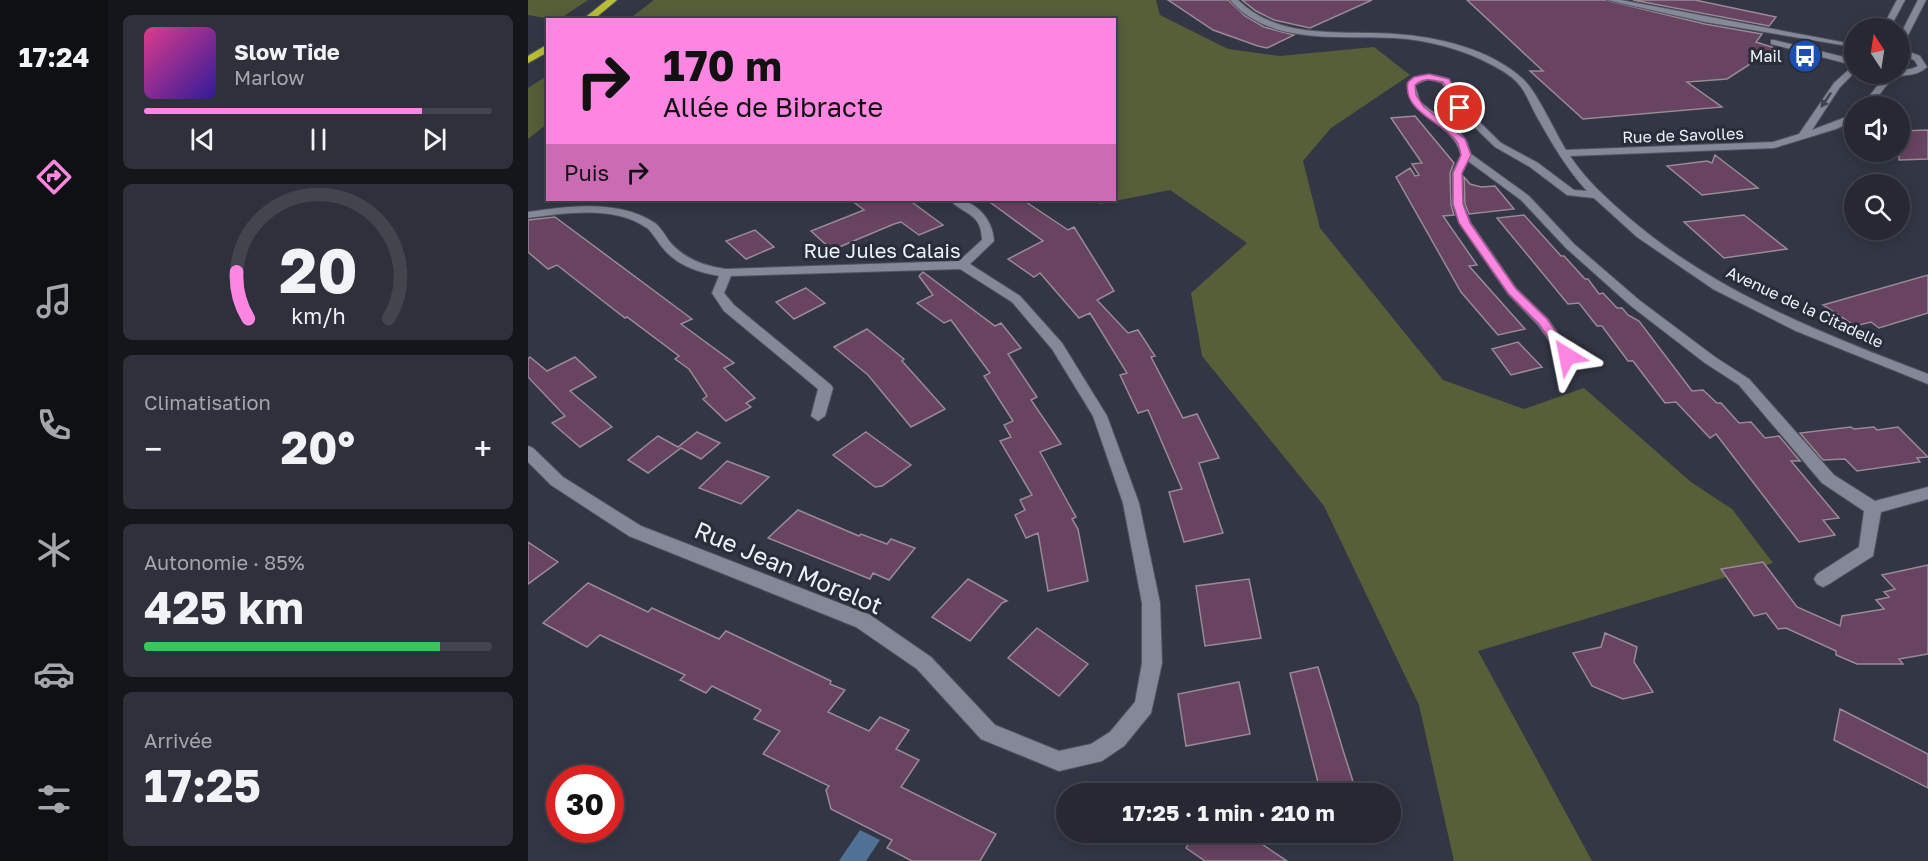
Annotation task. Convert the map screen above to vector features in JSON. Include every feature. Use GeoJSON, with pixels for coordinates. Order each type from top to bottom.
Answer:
{"type":"FeatureCollection","features":[{"type":"Feature","properties":{"kind":"highway"},"geometry":{"type":"LineString","coordinates":[[590,18],[617,3]]}},
{"type":"Feature","properties":{"kind":"highway"},"geometry":{"type":"LineString","coordinates":[[605,18],[617,3]]}},
{"type":"Feature","properties":{"kind":"highway"},"geometry":{"type":"LineString","coordinates":[[528,60],[546,48]]}},
{"type":"Feature","properties":{"kind":"highway"},"geometry":{"type":"LineString","coordinates":[[528,71],[546,59]]}},
{"type":"Feature","properties":{"kind":"street","name":"Avenue de la Citadelle"},"geometry":{"type":"LineString","coordinates":[[1234,0],[1247,13],[1279,26],[1323,34],[1398,36],[1444,44],[1486,58],[1521,81],[1573,168],[1636,230],[1725,288],[1824,338],[1928,379]]}},
{"type":"Feature","properties":{"kind":"street"},"geometry":{"type":"LineString","coordinates":[[1611,0],[1705,20],[1844,43]]}},
{"type":"Feature","properties":{"kind":"street"},"geometry":{"type":"LineString","coordinates":[[1891,18],[1901,0]]}},
{"type":"Feature","properties":{"kind":"street"},"geometry":{"type":"LineString","coordinates":[[1910,23],[1922,0]]}},
{"type":"Feature","properties":{"kind":"street"},"geometry":{"type":"LineString","coordinates":[[1705,20],[1782,44],[1844,60]]}},
{"type":"Feature","properties":{"kind":"street"},"geometry":{"type":"LineString","coordinates":[[1844,47],[1837,50],[1844,59]]}},
{"type":"Feature","properties":{"kind":"street"},"geometry":{"type":"LineString","coordinates":[[1910,55],[1928,63]]}},
{"type":"Feature","properties":{"kind":"street"},"geometry":{"type":"LineString","coordinates":[[1913,73],[1923,67],[1917,58]]}},
{"type":"Feature","properties":{"kind":"street"},"geometry":{"type":"LineString","coordinates":[[1910,73],[1928,75]]}},
{"type":"Feature","properties":{"kind":"street"},"geometry":{"type":"LineString","coordinates":[[1598,195],[1581,196],[1566,191],[1534,165],[1498,146],[1460,108],[1446,81],[1429,77],[1413,81],[1411,90],[1417,104],[1425,113],[1462,141],[1466,155],[1525,198],[1570,246],[1635,303],[1710,360],[1744,382],[1828,479],[1873,508],[1928,493]]}},
{"type":"Feature","properties":{"kind":"street"},"geometry":{"type":"LineString","coordinates":[[1803,136],[1844,77]]}},
{"type":"Feature","properties":{"kind":"street","name":"Rue de Savolles"},"geometry":{"type":"LineString","coordinates":[[1563,153],[1754,147],[1782,144],[1844,122]]}},
{"type":"Feature","properties":{"kind":"street"},"geometry":{"type":"LineString","coordinates":[[1466,155],[1457,173],[1458,204],[1464,223],[1512,291],[1543,322],[1567,356]]}},
{"type":"Feature","properties":{"kind":"street"},"geometry":{"type":"LineString","coordinates":[[546,212],[556,201]]}},
{"type":"Feature","properties":{"kind":"street"},"geometry":{"type":"LineString","coordinates":[[957,201],[982,217],[988,227],[988,241],[962,265]]}},
{"type":"Feature","properties":{"kind":"street","name":"Rue Jules Calais"},"geometry":{"type":"LineString","coordinates":[[528,215],[590,209],[616,212],[653,227],[668,248],[688,264],[726,273],[962,265],[985,277],[1016,299],[1057,346],[1100,416],[1131,503],[1151,603],[1152,663],[1144,706],[1117,739]]}},
{"type":"Feature","properties":{"kind":"street"},"geometry":{"type":"LineString","coordinates":[[726,273],[718,293],[729,308],[825,388],[818,416]]}},
{"type":"Feature","properties":{"kind":"street","name":"Rue Jean Morelot"},"geometry":{"type":"LineString","coordinates":[[528,452],[557,481],[634,531],[863,621],[924,663],[988,732],[1059,761],[1095,754],[1117,739]]}},
{"type":"Feature","properties":{"kind":"street"},"geometry":{"type":"LineString","coordinates":[[1823,579],[1866,551],[1873,508]]}},
{"type":"Feature","properties":{"kind":"green space"},"geometry":{"type":"Polygon","coordinates":[[[528,0],[588,0],[561,18],[528,15],[528,0]]]}},
{"type":"Feature","properties":{"kind":"green space"},"geometry":{"type":"Polygon","coordinates":[[[654,0],[1156,0],[1160,15],[1228,49],[1280,56],[1374,47],[1410,75],[1331,128],[1303,161],[1320,228],[1443,380],[1524,409],[1584,388],[1691,482],[1732,509],[1773,563],[1478,651],[1592,861],[1454,861],[1419,705],[1324,506],[1202,356],[1191,293],[1247,243],[1170,190],[1116,201],[1116,18],[631,18],[654,0]]]}},
{"type":"Feature","properties":{"kind":"green space"},"geometry":{"type":"Polygon","coordinates":[[[546,77],[546,125],[528,139],[528,88],[546,77]]]}},
{"type":"Feature","properties":{"kind":"green space"},"geometry":{"type":"Polygon","coordinates":[[[1094,201],[1115,201],[1100,204],[1094,201]]]}},
{"type":"Feature","properties":{"kind":"water"},"geometry":{"type":"Polygon","coordinates":[[[860,830],[880,840],[866,861],[839,861],[860,830]]]}},
{"type":"Feature","properties":{"kind":"building"},"geometry":{"type":"Polygon","coordinates":[[[1168,0],[1228,0],[1245,16],[1264,27],[1294,35],[1267,48],[1258,46],[1213,30],[1168,0]]]}},
{"type":"Feature","properties":{"kind":"building"},"geometry":{"type":"Polygon","coordinates":[[[1242,0],[1372,0],[1310,28],[1274,20],[1256,11],[1242,0]]]}},
{"type":"Feature","properties":{"kind":"building"},"geometry":{"type":"Polygon","coordinates":[[[1467,0],[1605,0],[1705,24],[1762,34],[1756,42],[1775,48],[1727,79],[1687,82],[1722,107],[1583,119],[1530,71],[1543,71],[1467,0]]]}},
{"type":"Feature","properties":{"kind":"building"},"geometry":{"type":"Polygon","coordinates":[[[1633,0],[1695,0],[1776,17],[1769,26],[1633,0]]]}},
{"type":"Feature","properties":{"kind":"building"},"geometry":{"type":"Polygon","coordinates":[[[1415,116],[1454,163],[1450,173],[1451,205],[1454,215],[1443,216],[1477,265],[1469,266],[1525,329],[1498,335],[1461,292],[1396,177],[1410,168],[1415,176],[1419,175],[1412,164],[1422,163],[1391,118],[1415,116]]]}},
{"type":"Feature","properties":{"kind":"building"},"geometry":{"type":"Polygon","coordinates":[[[1928,130],[1928,159],[1910,160],[1910,131],[1928,130]]]}},
{"type":"Feature","properties":{"kind":"building"},"geometry":{"type":"Polygon","coordinates":[[[1715,155],[1758,188],[1702,195],[1667,166],[1707,161],[1712,163],[1715,155]]]}},
{"type":"Feature","properties":{"kind":"building"},"geometry":{"type":"Polygon","coordinates":[[[1464,177],[1470,184],[1481,187],[1495,186],[1514,209],[1469,214],[1465,204],[1464,177]]]}},
{"type":"Feature","properties":{"kind":"building"},"geometry":{"type":"Polygon","coordinates":[[[852,201],[910,201],[943,225],[919,235],[901,222],[832,250],[811,231],[864,210],[852,201]]]}},
{"type":"Feature","properties":{"kind":"building"},"geometry":{"type":"Polygon","coordinates":[[[988,201],[1024,201],[1068,230],[1074,227],[1114,291],[1097,300],[1128,333],[1138,330],[1155,356],[1151,357],[1183,418],[1197,414],[1219,458],[1199,463],[1223,533],[1184,542],[1169,492],[1182,489],[1148,410],[1138,413],[1120,375],[1127,373],[1090,313],[1079,318],[1040,273],[1034,277],[1008,259],[1043,241],[988,201]]]}},
{"type":"Feature","properties":{"kind":"building"},"geometry":{"type":"Polygon","coordinates":[[[1524,215],[1561,256],[1564,256],[1585,279],[1588,279],[1599,294],[1603,293],[1617,308],[1622,308],[1628,315],[1639,321],[1692,391],[1703,390],[1717,403],[1721,403],[1739,423],[1751,422],[1765,438],[1779,436],[1800,461],[1791,461],[1839,518],[1823,520],[1835,535],[1799,542],[1716,434],[1710,438],[1676,402],[1665,403],[1633,361],[1628,361],[1602,326],[1597,326],[1579,303],[1568,304],[1497,218],[1524,215]]]}},
{"type":"Feature","properties":{"kind":"building"},"geometry":{"type":"Polygon","coordinates":[[[1744,215],[1787,249],[1724,258],[1684,222],[1744,215]]]}},
{"type":"Feature","properties":{"kind":"building"},"geometry":{"type":"Polygon","coordinates":[[[555,217],[692,319],[681,324],[734,363],[724,368],[755,398],[746,403],[751,407],[726,421],[703,399],[707,396],[689,369],[675,359],[679,356],[627,317],[625,318],[557,265],[548,269],[528,252],[528,220],[555,217]]]}},
{"type":"Feature","properties":{"kind":"building"},"geometry":{"type":"Polygon","coordinates":[[[755,230],[774,247],[746,259],[726,241],[755,230]]]}},
{"type":"Feature","properties":{"kind":"building"},"geometry":{"type":"Polygon","coordinates":[[[923,272],[995,326],[1001,323],[1021,348],[1008,354],[1037,397],[1031,400],[1061,444],[1040,452],[1076,517],[1072,519],[1078,529],[1088,581],[1048,591],[1038,533],[1026,538],[1015,515],[1025,510],[1020,500],[1032,495],[1000,441],[1011,437],[1004,425],[1013,421],[984,376],[990,373],[951,320],[944,323],[917,303],[933,295],[919,276],[923,272]]]}},
{"type":"Feature","properties":{"kind":"building"},"geometry":{"type":"Polygon","coordinates":[[[1928,275],[1928,313],[1879,328],[1871,322],[1855,326],[1823,305],[1928,275]]]}},
{"type":"Feature","properties":{"kind":"building"},"geometry":{"type":"Polygon","coordinates":[[[806,288],[825,303],[794,319],[776,302],[806,288]]]}},
{"type":"Feature","properties":{"kind":"building"},"geometry":{"type":"Polygon","coordinates":[[[867,329],[904,359],[902,361],[945,409],[911,427],[868,375],[834,347],[867,329]]]}},
{"type":"Feature","properties":{"kind":"building"},"geometry":{"type":"Polygon","coordinates":[[[1518,342],[1542,367],[1511,375],[1492,349],[1518,342]]]}},
{"type":"Feature","properties":{"kind":"building"},"geometry":{"type":"Polygon","coordinates":[[[530,357],[547,371],[575,357],[596,377],[570,391],[612,427],[580,447],[552,423],[565,416],[528,377],[530,357]]]}},
{"type":"Feature","properties":{"kind":"building"},"geometry":{"type":"Polygon","coordinates":[[[1851,427],[1854,429],[1874,427],[1877,430],[1898,427],[1928,457],[1917,458],[1920,462],[1857,471],[1845,459],[1823,460],[1800,433],[1851,427]]]}},
{"type":"Feature","properties":{"kind":"building"},"geometry":{"type":"Polygon","coordinates":[[[697,432],[720,443],[701,459],[681,448],[648,473],[628,460],[658,436],[678,447],[697,432]]]}},
{"type":"Feature","properties":{"kind":"building"},"geometry":{"type":"Polygon","coordinates":[[[866,432],[911,465],[882,486],[875,487],[833,455],[866,432]]]}},
{"type":"Feature","properties":{"kind":"building"},"geometry":{"type":"Polygon","coordinates":[[[727,461],[769,477],[741,504],[699,488],[727,461]]]}},
{"type":"Feature","properties":{"kind":"building"},"geometry":{"type":"Polygon","coordinates":[[[798,510],[859,536],[861,534],[887,544],[891,539],[915,548],[889,580],[873,573],[870,579],[768,538],[798,510]]]}},
{"type":"Feature","properties":{"kind":"building"},"geometry":{"type":"Polygon","coordinates":[[[528,542],[558,562],[528,584],[528,542]]]}},
{"type":"Feature","properties":{"kind":"building"},"geometry":{"type":"Polygon","coordinates":[[[1763,562],[1797,607],[1840,626],[1842,616],[1884,609],[1876,600],[1889,597],[1884,592],[1895,589],[1882,575],[1928,565],[1928,654],[1899,659],[1903,664],[1857,664],[1836,655],[1836,651],[1786,628],[1778,629],[1766,613],[1754,616],[1721,569],[1763,562]]]}},
{"type":"Feature","properties":{"kind":"building"},"geometry":{"type":"Polygon","coordinates":[[[968,579],[1007,601],[1002,603],[970,641],[932,617],[968,579]]]}},
{"type":"Feature","properties":{"kind":"building"},"geometry":{"type":"Polygon","coordinates":[[[1249,579],[1261,638],[1205,646],[1196,586],[1249,579]]]}},
{"type":"Feature","properties":{"kind":"building"},"geometry":{"type":"Polygon","coordinates":[[[588,583],[648,612],[652,608],[719,639],[726,631],[831,681],[830,684],[845,690],[828,712],[869,731],[880,717],[909,730],[896,749],[919,760],[901,787],[996,834],[980,861],[912,861],[887,848],[892,840],[831,809],[826,790],[829,786],[763,754],[780,731],[754,719],[761,710],[712,686],[706,693],[680,680],[685,675],[600,635],[587,647],[543,623],[588,583]]]}},
{"type":"Feature","properties":{"kind":"building"},"geometry":{"type":"Polygon","coordinates":[[[1037,628],[1088,664],[1059,696],[1008,658],[1037,628]]]}},
{"type":"Feature","properties":{"kind":"building"},"geometry":{"type":"Polygon","coordinates":[[[1605,633],[1637,647],[1634,662],[1653,692],[1623,699],[1592,686],[1573,653],[1601,647],[1605,633]]]}},
{"type":"Feature","properties":{"kind":"building"},"geometry":{"type":"Polygon","coordinates":[[[1318,667],[1353,783],[1318,783],[1290,673],[1318,667]]]}},
{"type":"Feature","properties":{"kind":"building"},"geometry":{"type":"Polygon","coordinates":[[[1239,682],[1250,734],[1186,746],[1178,694],[1239,682]]]}},
{"type":"Feature","properties":{"kind":"building"},"geometry":{"type":"Polygon","coordinates":[[[1840,709],[1928,754],[1928,788],[1834,740],[1840,709]]]}},
{"type":"Feature","properties":{"kind":"building"},"geometry":{"type":"Polygon","coordinates":[[[1189,843],[1260,843],[1287,861],[1205,861],[1186,848],[1189,843]]]}},
{"type":"Feature","properties":{"kind":"place","name":"Mail"},"geometry":{"type":"Point","coordinates":[1805,56]}},
{"type":"Feature","properties":{"kind":"route"},"geometry":{"type":"LineString","coordinates":[[1460,108],[1446,81],[1436,77],[1422,77],[1411,84],[1412,95],[1425,113],[1462,141],[1466,155],[1457,173],[1458,204],[1464,223],[1512,291],[1543,322],[1567,356]]}}]}
